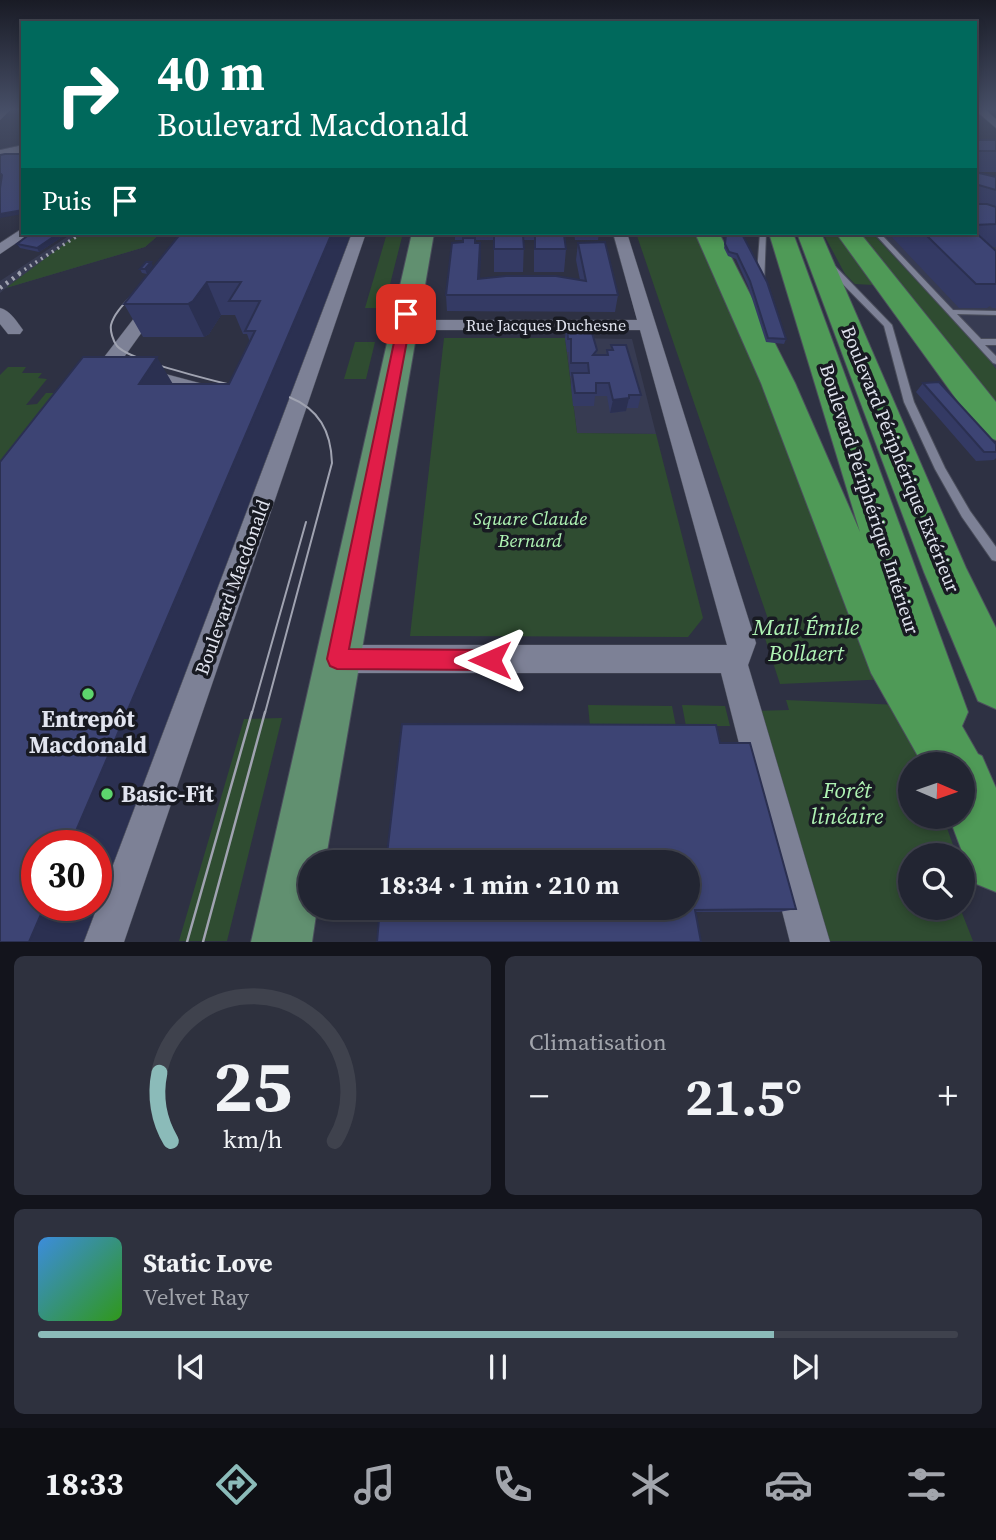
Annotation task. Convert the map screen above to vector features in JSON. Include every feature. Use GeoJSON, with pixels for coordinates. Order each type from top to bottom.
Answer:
{"type":"FeatureCollection","features":[{"type":"Feature","properties":{"kind":"highway"},"geometry":{"type":"LineString","coordinates":[[708,235],[750,299],[888,656],[947,752]]}},
{"type":"Feature","properties":{"kind":"highway"},"geometry":{"type":"LineString","coordinates":[[825,240],[996,427]]}},
{"type":"Feature","properties":{"kind":"highway","name":"Boulevard Périphérique Extérieur"},"geometry":{"type":"LineString","coordinates":[[825,240],[946,572],[996,683]]}},
{"type":"Feature","properties":{"kind":"highway","name":"Boulevard Périphérique Intérieur"},"geometry":{"type":"LineString","coordinates":[[766,242],[953,752]]}},
{"type":"Feature","properties":{"kind":"highway","name":"Boulevard Périphérique Intérieur"},"geometry":{"type":"LineString","coordinates":[[975,809],[996,861]]}},
{"type":"Feature","properties":{"kind":"main road"},"geometry":{"type":"LineString","coordinates":[[281,942],[423,235]]}},
{"type":"Feature","properties":{"kind":"street"},"geometry":{"type":"LineString","coordinates":[[0,250],[21,234]]}},
{"type":"Feature","properties":{"kind":"street","name":"Boulevard Macdonald"},"geometry":{"type":"LineString","coordinates":[[104,942],[287,418],[358,235]]}},
{"type":"Feature","properties":{"kind":"street"},"geometry":{"type":"LineString","coordinates":[[337,659],[732,659],[738,655],[742,643],[621,235]]}},
{"type":"Feature","properties":{"kind":"street"},"geometry":{"type":"LineString","coordinates":[[79,404],[160,295]]}},
{"type":"Feature","properties":{"kind":"street"},"geometry":{"type":"LineString","coordinates":[[0,313],[14,330]]}},
{"type":"Feature","properties":{"kind":"street","name":"Rue Jacques Duchesne"},"geometry":{"type":"LineString","coordinates":[[404,325],[647,325]]}},
{"type":"Feature","properties":{"kind":"street"},"geometry":{"type":"LineString","coordinates":[[102,373],[144,374],[224,396]]}},
{"type":"Feature","properties":{"kind":"street"},"geometry":{"type":"LineString","coordinates":[[732,659],[810,942]]}},
{"type":"Feature","properties":{"kind":"lane"},"geometry":{"type":"LineString","coordinates":[[879,235],[996,361]]}},
{"type":"Feature","properties":{"kind":"lane"},"geometry":{"type":"LineString","coordinates":[[750,299],[766,242]]}},
{"type":"Feature","properties":{"kind":"lane"},"geometry":{"type":"LineString","coordinates":[[919,276],[929,277]]}},
{"type":"Feature","properties":{"kind":"lane"},"geometry":{"type":"LineString","coordinates":[[890,310],[909,402],[940,469],[966,514],[996,556]]}},
{"type":"Feature","properties":{"kind":"lane"},"geometry":{"type":"LineString","coordinates":[[953,312],[996,313]]}},
{"type":"Feature","properties":{"kind":"lane"},"geometry":{"type":"LineString","coordinates":[[980,342],[996,342]]}},
{"type":"Feature","properties":{"kind":"shaded area"},"geometry":{"type":"Polygon","coordinates":[[[977,231],[996,231],[996,369],[874,235],[977,235],[977,231]]]}},
{"type":"Feature","properties":{"kind":"shaded area"},"geometry":{"type":"Polygon","coordinates":[[[70,235],[159,235],[145,247],[6,288],[0,293],[0,281],[70,235]]]}},
{"type":"Feature","properties":{"kind":"shaded area"},"geometry":{"type":"Polygon","coordinates":[[[565,338],[632,339],[656,434],[577,433],[565,338]]]}},
{"type":"Feature","properties":{"kind":"green space"},"geometry":{"type":"Polygon","coordinates":[[[76,235],[159,235],[145,247],[6,288],[76,235]]]}},
{"type":"Feature","properties":{"kind":"green space"},"geometry":{"type":"Polygon","coordinates":[[[386,235],[402,235],[384,308],[365,308],[386,235]]]}},
{"type":"Feature","properties":{"kind":"green space","name":"Mail Émile Bollaert"},"geometry":{"type":"Polygon","coordinates":[[[637,235],[699,235],[890,679],[780,684],[760,623],[769,622],[637,235]]]}},
{"type":"Feature","properties":{"kind":"green space"},"geometry":{"type":"Polygon","coordinates":[[[824,235],[838,235],[873,285],[855,284],[845,274],[824,235]]]}},
{"type":"Feature","properties":{"kind":"green space"},"geometry":{"type":"Polygon","coordinates":[[[858,235],[874,235],[984,353],[996,369],[996,408],[858,235]]]}},
{"type":"Feature","properties":{"kind":"green space","name":"Square Claude Bernard"},"geometry":{"type":"Polygon","coordinates":[[[444,338],[565,338],[577,433],[656,434],[703,618],[688,637],[410,636],[444,338]]]}},
{"type":"Feature","properties":{"kind":"green space"},"geometry":{"type":"Polygon","coordinates":[[[355,342],[375,342],[366,379],[344,379],[355,342]]]}},
{"type":"Feature","properties":{"kind":"green space"},"geometry":{"type":"Polygon","coordinates":[[[8,367],[26,367],[22,373],[42,373],[38,378],[47,379],[26,405],[37,404],[46,393],[58,393],[0,496],[0,375],[8,367]]]}},
{"type":"Feature","properties":{"kind":"green space","name":"Forêt linéaire"},"geometry":{"type":"Polygon","coordinates":[[[786,700],[900,705],[918,752],[898,752],[898,830],[948,830],[952,843],[898,843],[898,920],[965,920],[973,941],[822,941],[755,711],[789,710],[786,700]]]}},
{"type":"Feature","properties":{"kind":"green space"},"geometry":{"type":"Polygon","coordinates":[[[588,705],[672,706],[676,726],[590,726],[588,705]]]}},
{"type":"Feature","properties":{"kind":"green space"},"geometry":{"type":"Polygon","coordinates":[[[682,705],[725,706],[730,726],[686,726],[682,705]]]}},
{"type":"Feature","properties":{"kind":"green space"},"geometry":{"type":"Polygon","coordinates":[[[282,718],[227,941],[179,941],[244,719],[282,718]]]}},
{"type":"Feature","properties":{"kind":"building"},"geometry":{"type":"Polygon","coordinates":[[[21,154],[21,210],[0,214],[0,155],[21,154]]]}},
{"type":"Feature","properties":{"kind":"building"},"geometry":{"type":"Polygon","coordinates":[[[977,172],[996,177],[996,190],[977,185],[977,172]]]}},
{"type":"Feature","properties":{"kind":"building"},"geometry":{"type":"Polygon","coordinates":[[[977,204],[996,207],[996,224],[977,225],[977,204]]]}},
{"type":"Feature","properties":{"kind":"building"},"geometry":{"type":"Polygon","coordinates":[[[977,234],[996,251],[996,284],[976,284],[926,235],[977,234]]]}},
{"type":"Feature","properties":{"kind":"building"},"geometry":{"type":"Polygon","coordinates":[[[28,235],[56,235],[37,248],[17,244],[28,235]]]}},
{"type":"Feature","properties":{"kind":"building","name":"Entrepôt Macdonald"},"geometry":{"type":"Polygon","coordinates":[[[179,235],[331,235],[76,830],[21,830],[21,921],[38,921],[29,942],[0,942],[0,462],[83,357],[157,357],[139,384],[229,384],[255,331],[245,331],[260,301],[229,301],[241,282],[207,282],[188,304],[124,304],[179,235]]]}},
{"type":"Feature","properties":{"kind":"building"},"geometry":{"type":"Polygon","coordinates":[[[494,235],[523,235],[524,249],[494,249],[494,235]]]}},
{"type":"Feature","properties":{"kind":"building"},"geometry":{"type":"Polygon","coordinates":[[[535,235],[564,235],[566,249],[535,249],[535,235]]]}},
{"type":"Feature","properties":{"kind":"building"},"geometry":{"type":"Polygon","coordinates":[[[726,235],[743,236],[767,282],[786,339],[768,338],[750,281],[737,254],[729,252],[725,244],[726,235]]]}},
{"type":"Feature","properties":{"kind":"building"},"geometry":{"type":"Polygon","coordinates":[[[463,238],[475,238],[475,243],[480,243],[478,279],[556,276],[586,281],[578,243],[605,242],[618,295],[446,295],[452,243],[463,242],[463,238]]]}},
{"type":"Feature","properties":{"kind":"building"},"geometry":{"type":"Polygon","coordinates":[[[146,262],[151,262],[145,269],[140,269],[146,262]]]}},
{"type":"Feature","properties":{"kind":"building"},"geometry":{"type":"Polygon","coordinates":[[[567,325],[590,326],[597,350],[593,355],[608,355],[607,350],[613,350],[611,345],[626,345],[641,395],[629,395],[629,398],[613,400],[609,383],[596,383],[596,393],[575,393],[572,373],[589,373],[588,363],[571,363],[571,339],[568,339],[567,325]]]}},
{"type":"Feature","properties":{"kind":"building"},"geometry":{"type":"Polygon","coordinates":[[[939,382],[996,444],[996,452],[984,452],[923,383],[939,382]]]}},
{"type":"Feature","properties":{"kind":"building"},"geometry":{"type":"Polygon","coordinates":[[[402,724],[716,725],[720,743],[750,743],[796,909],[700,910],[700,850],[387,850],[402,724]]]}},
{"type":"Feature","properties":{"kind":"building"},"geometry":{"type":"Polygon","coordinates":[[[379,920],[697,920],[701,942],[377,942],[379,920]]]}},
{"type":"Feature","properties":{"kind":"tram line"},"geometry":{"type":"LineString","coordinates":[[137,290],[115,315],[111,325],[111,333],[117,346],[157,365],[246,389]]}},
{"type":"Feature","properties":{"kind":"tram line"},"geometry":{"type":"LineString","coordinates":[[265,713],[332,463],[329,441],[321,422],[308,408],[289,397]]}},
{"type":"Feature","properties":{"kind":"tram line"},"geometry":{"type":"LineString","coordinates":[[252,713],[306,522]]}},
{"type":"Feature","properties":{"kind":"tram line"},"geometry":{"type":"LineString","coordinates":[[187,942],[252,712]]}},
{"type":"Feature","properties":{"kind":"tram line"},"geometry":{"type":"LineString","coordinates":[[203,942],[265,712]]}},
{"type":"Feature","properties":{"kind":"railway"},"geometry":{"type":"LineString","coordinates":[[19,273],[79,235]]}},
{"type":"Feature","properties":{"kind":"railway"},"geometry":{"type":"LineString","coordinates":[[0,288],[22,272]]}},
{"type":"Feature","properties":{"kind":"place","name":"Entrepôt Macdonald"},"geometry":{"type":"Point","coordinates":[88,694]}},
{"type":"Feature","properties":{"kind":"place","name":"Basic-Fit"},"geometry":{"type":"Point","coordinates":[107,794]}},
{"type":"Feature","properties":{"kind":"route"},"geometry":{"type":"LineString","coordinates":[[406,314],[337,659],[490,660]]}}]}
